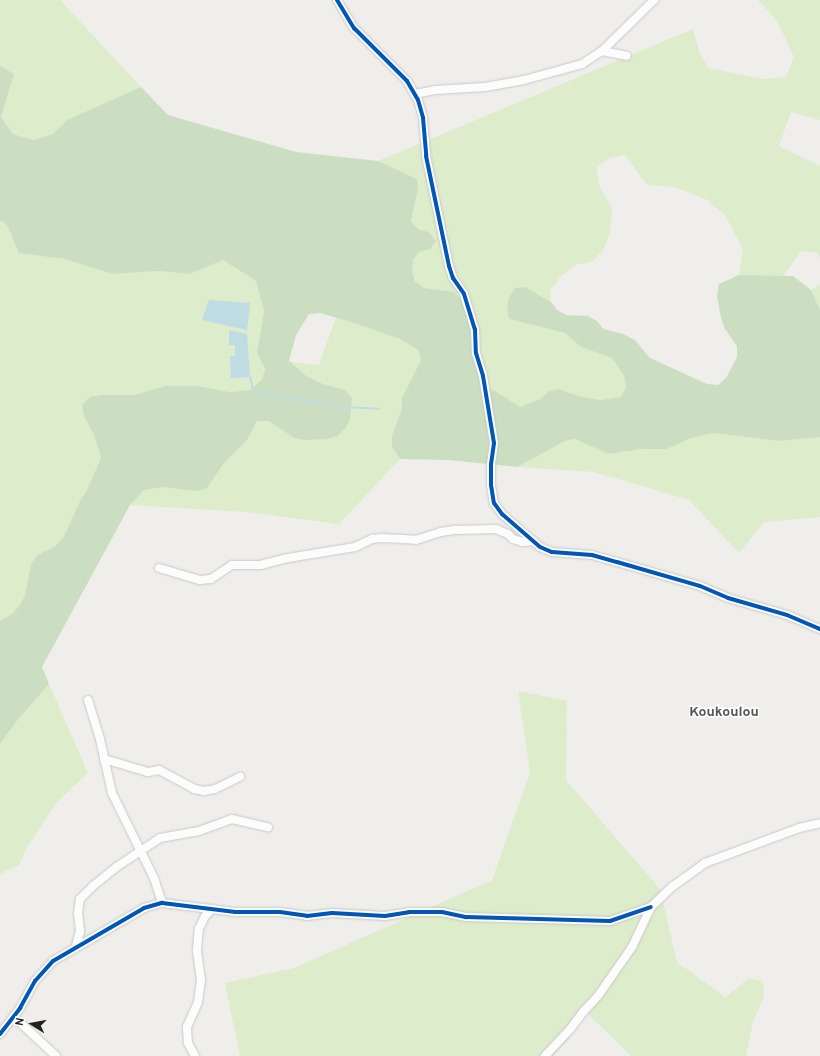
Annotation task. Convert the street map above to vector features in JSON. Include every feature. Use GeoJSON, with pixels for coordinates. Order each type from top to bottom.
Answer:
{"type":"FeatureCollection","features":[{"type":"Feature","properties":{"kind":"street"},"geometry":{"type":"LineString","coordinates":[[337,0],[354,28],[407,81],[418,100],[423,118],[426,156],[449,266],[454,278],[464,294],[475,328],[476,353],[482,376],[494,443],[491,464],[491,485],[494,503],[502,514],[540,547],[552,552],[592,555],[700,586],[728,598],[787,615],[820,629]]}},
{"type":"Feature","properties":{"kind":"street"},"geometry":{"type":"LineString","coordinates":[[415,94],[435,90],[486,87],[524,80],[582,64],[602,51],[654,0]]}},
{"type":"Feature","properties":{"kind":"street"},"geometry":{"type":"LineString","coordinates":[[602,51],[627,56]]}},
{"type":"Feature","properties":{"kind":"street"},"geometry":{"type":"LineString","coordinates":[[159,568],[200,580],[211,579],[232,565],[260,564],[355,547],[372,539],[382,538],[416,540],[441,532],[454,530],[496,529],[508,534],[513,539],[523,542],[533,541]]}},
{"type":"Feature","properties":{"kind":"street"},"geometry":{"type":"LineString","coordinates":[[88,700],[100,739],[112,793],[154,878],[162,903]]}},
{"type":"Feature","properties":{"kind":"street"},"geometry":{"type":"LineString","coordinates":[[104,759],[148,772],[159,770],[194,789],[204,791],[215,789],[240,777]]}},
{"type":"Feature","properties":{"kind":"street"},"geometry":{"type":"LineString","coordinates":[[76,946],[80,931],[78,913],[80,899],[93,886],[160,838],[199,831],[232,819],[268,827]]}},
{"type":"Feature","properties":{"kind":"street"},"geometry":{"type":"LineString","coordinates":[[545,1056],[571,1028],[614,974],[632,947],[651,907],[672,887],[705,863],[799,828],[820,823]]}},
{"type":"Feature","properties":{"kind":"street"},"geometry":{"type":"LineString","coordinates":[[0,1034],[14,1017],[36,981],[53,961],[76,946],[144,908],[162,903],[235,912],[280,912],[306,916],[332,913],[385,916],[409,912],[442,912],[466,917],[610,921],[651,907]]}},
{"type":"Feature","properties":{"kind":"street"},"geometry":{"type":"LineString","coordinates":[[194,1056],[188,1043],[187,1028],[198,1002],[201,980],[197,950],[199,929],[205,916],[212,909]]}},
{"type":"Feature","properties":{"kind":"street"},"geometry":{"type":"LineString","coordinates":[[14,1017],[56,1056]]}},
{"type":"Feature","properties":{"kind":"green space"},"geometry":{"type":"Polygon","coordinates":[[[0,0],[60,0],[141,87],[67,120],[53,134],[34,140],[13,134],[1,117],[14,74],[0,66],[0,0]]]}},
{"type":"Feature","properties":{"kind":"green space"},"geometry":{"type":"Polygon","coordinates":[[[758,0],[820,0],[820,120],[791,112],[779,146],[820,166],[820,258],[818,253],[801,251],[783,276],[739,275],[743,249],[725,215],[707,200],[675,187],[647,185],[625,155],[607,159],[596,167],[600,188],[612,207],[610,233],[603,250],[593,261],[575,265],[560,277],[550,291],[551,302],[525,287],[509,319],[565,333],[581,347],[612,358],[624,376],[626,387],[621,397],[600,400],[578,396],[559,389],[549,391],[540,399],[520,407],[495,391],[485,387],[479,379],[475,332],[454,292],[424,288],[416,281],[412,270],[413,260],[419,252],[430,249],[429,232],[418,229],[411,221],[418,189],[417,179],[378,161],[693,29],[699,51],[708,68],[763,79],[786,77],[794,57],[777,21],[758,0]]]}},
{"type":"Feature","properties":{"kind":"green space"},"geometry":{"type":"Polygon","coordinates":[[[0,66],[14,74],[1,117],[13,134],[34,140],[53,134],[67,120],[141,87],[168,115],[296,152],[378,161],[417,179],[418,189],[411,221],[418,229],[429,232],[436,241],[430,249],[419,252],[413,260],[412,270],[415,281],[424,288],[454,292],[462,301],[468,311],[475,332],[479,379],[485,387],[495,391],[520,407],[540,399],[549,391],[559,389],[578,396],[600,400],[621,397],[626,387],[624,376],[612,358],[581,347],[565,333],[509,319],[507,309],[509,298],[515,288],[525,287],[551,302],[557,310],[566,315],[588,316],[597,321],[603,329],[623,334],[635,340],[650,358],[707,384],[718,385],[726,378],[737,357],[737,346],[725,329],[721,318],[717,296],[719,284],[739,275],[793,276],[811,290],[820,310],[820,437],[779,441],[713,433],[691,438],[667,449],[642,449],[609,454],[575,439],[565,441],[517,467],[449,460],[400,459],[392,447],[392,436],[402,408],[402,398],[421,360],[418,350],[400,339],[351,322],[320,313],[309,314],[296,335],[289,361],[305,375],[323,384],[345,390],[352,398],[350,420],[345,429],[337,436],[326,439],[304,440],[294,438],[269,421],[257,421],[247,440],[224,463],[206,489],[195,491],[164,487],[144,490],[130,505],[42,667],[49,684],[16,722],[0,744],[0,621],[13,613],[20,605],[25,595],[31,564],[37,555],[55,546],[63,538],[81,499],[87,490],[101,457],[94,435],[84,416],[82,405],[90,397],[101,395],[134,395],[165,386],[197,386],[230,392],[251,390],[262,379],[265,369],[257,353],[264,311],[256,281],[223,260],[190,274],[158,271],[113,274],[64,259],[19,253],[7,225],[0,220],[0,66]]]}},
{"type":"Feature","properties":{"kind":"green space"},"geometry":{"type":"Polygon","coordinates":[[[0,220],[7,225],[19,253],[64,259],[113,274],[158,271],[190,274],[223,260],[256,281],[264,311],[257,353],[265,369],[262,379],[251,390],[230,392],[197,386],[165,386],[134,395],[101,395],[90,397],[82,405],[84,416],[94,435],[101,456],[87,490],[81,499],[63,538],[55,546],[37,555],[31,564],[25,595],[20,605],[13,613],[0,621],[0,220]],[[247,334],[229,345],[235,345],[235,356],[230,356],[231,378],[247,334]]]}},
{"type":"Feature","properties":{"kind":"green space"},"geometry":{"type":"Polygon","coordinates":[[[820,284],[820,310],[811,290],[820,284]]]}},
{"type":"Feature","properties":{"kind":"green space"},"geometry":{"type":"Polygon","coordinates":[[[336,317],[400,339],[418,350],[421,360],[402,398],[402,408],[392,436],[392,447],[400,459],[339,524],[246,512],[130,505],[144,490],[164,487],[195,491],[205,489],[224,463],[247,440],[257,421],[269,420],[294,438],[352,398],[345,390],[323,384],[305,375],[289,362],[319,365],[336,317]]]}},
{"type":"Feature","properties":{"kind":"green space"},"geometry":{"type":"Polygon","coordinates":[[[713,433],[779,441],[820,437],[820,517],[764,522],[739,553],[689,500],[594,472],[517,467],[565,441],[576,439],[609,454],[642,449],[667,449],[691,438],[713,433]]]}},
{"type":"Feature","properties":{"kind":"green space"},"geometry":{"type":"Polygon","coordinates":[[[49,684],[88,773],[57,802],[26,849],[19,865],[0,874],[0,744],[16,722],[49,684]]]}},
{"type":"Feature","properties":{"kind":"green space"},"geometry":{"type":"Polygon","coordinates":[[[518,691],[567,701],[566,780],[660,889],[677,962],[725,997],[749,978],[763,981],[764,996],[753,1022],[746,1056],[631,1056],[587,1013],[568,1040],[553,1056],[240,1056],[225,983],[294,968],[492,880],[530,772],[518,691]]]}},
{"type":"Feature","properties":{"kind":"water"},"geometry":{"type":"Polygon","coordinates":[[[209,300],[250,303],[247,330],[202,320],[209,300]]]}},
{"type":"Feature","properties":{"kind":"water"},"geometry":{"type":"Polygon","coordinates":[[[229,330],[247,334],[250,377],[231,378],[230,356],[235,356],[235,345],[229,345],[229,330]]]}},
{"type":"Feature","properties":{"kind":"waterway"},"geometry":{"type":"LineString","coordinates":[[250,377],[253,388],[260,393],[344,407],[379,409]]}},
{"type":"Feature","properties":{"kind":"cycle path"},"geometry":{"type":"LineString","coordinates":[[337,0],[354,28],[407,81],[418,100],[423,118],[426,156],[449,266],[453,278],[464,294],[475,329],[476,353],[483,376],[494,443],[491,464],[491,485],[494,503],[502,514],[540,547],[552,552],[592,555],[617,562],[700,586],[728,598],[787,615],[820,629]]}},
{"type":"Feature","properties":{"kind":"cycle path"},"geometry":{"type":"LineString","coordinates":[[0,1034],[20,1008],[35,981],[53,961],[144,908],[162,903],[235,912],[280,912],[307,916],[332,913],[385,916],[409,912],[442,912],[466,917],[610,921],[651,907]]}},
{"type":"Feature","properties":{"kind":"district","name":"Koukoulou"},"geometry":{"type":"Point","coordinates":[724,713]}}]}
